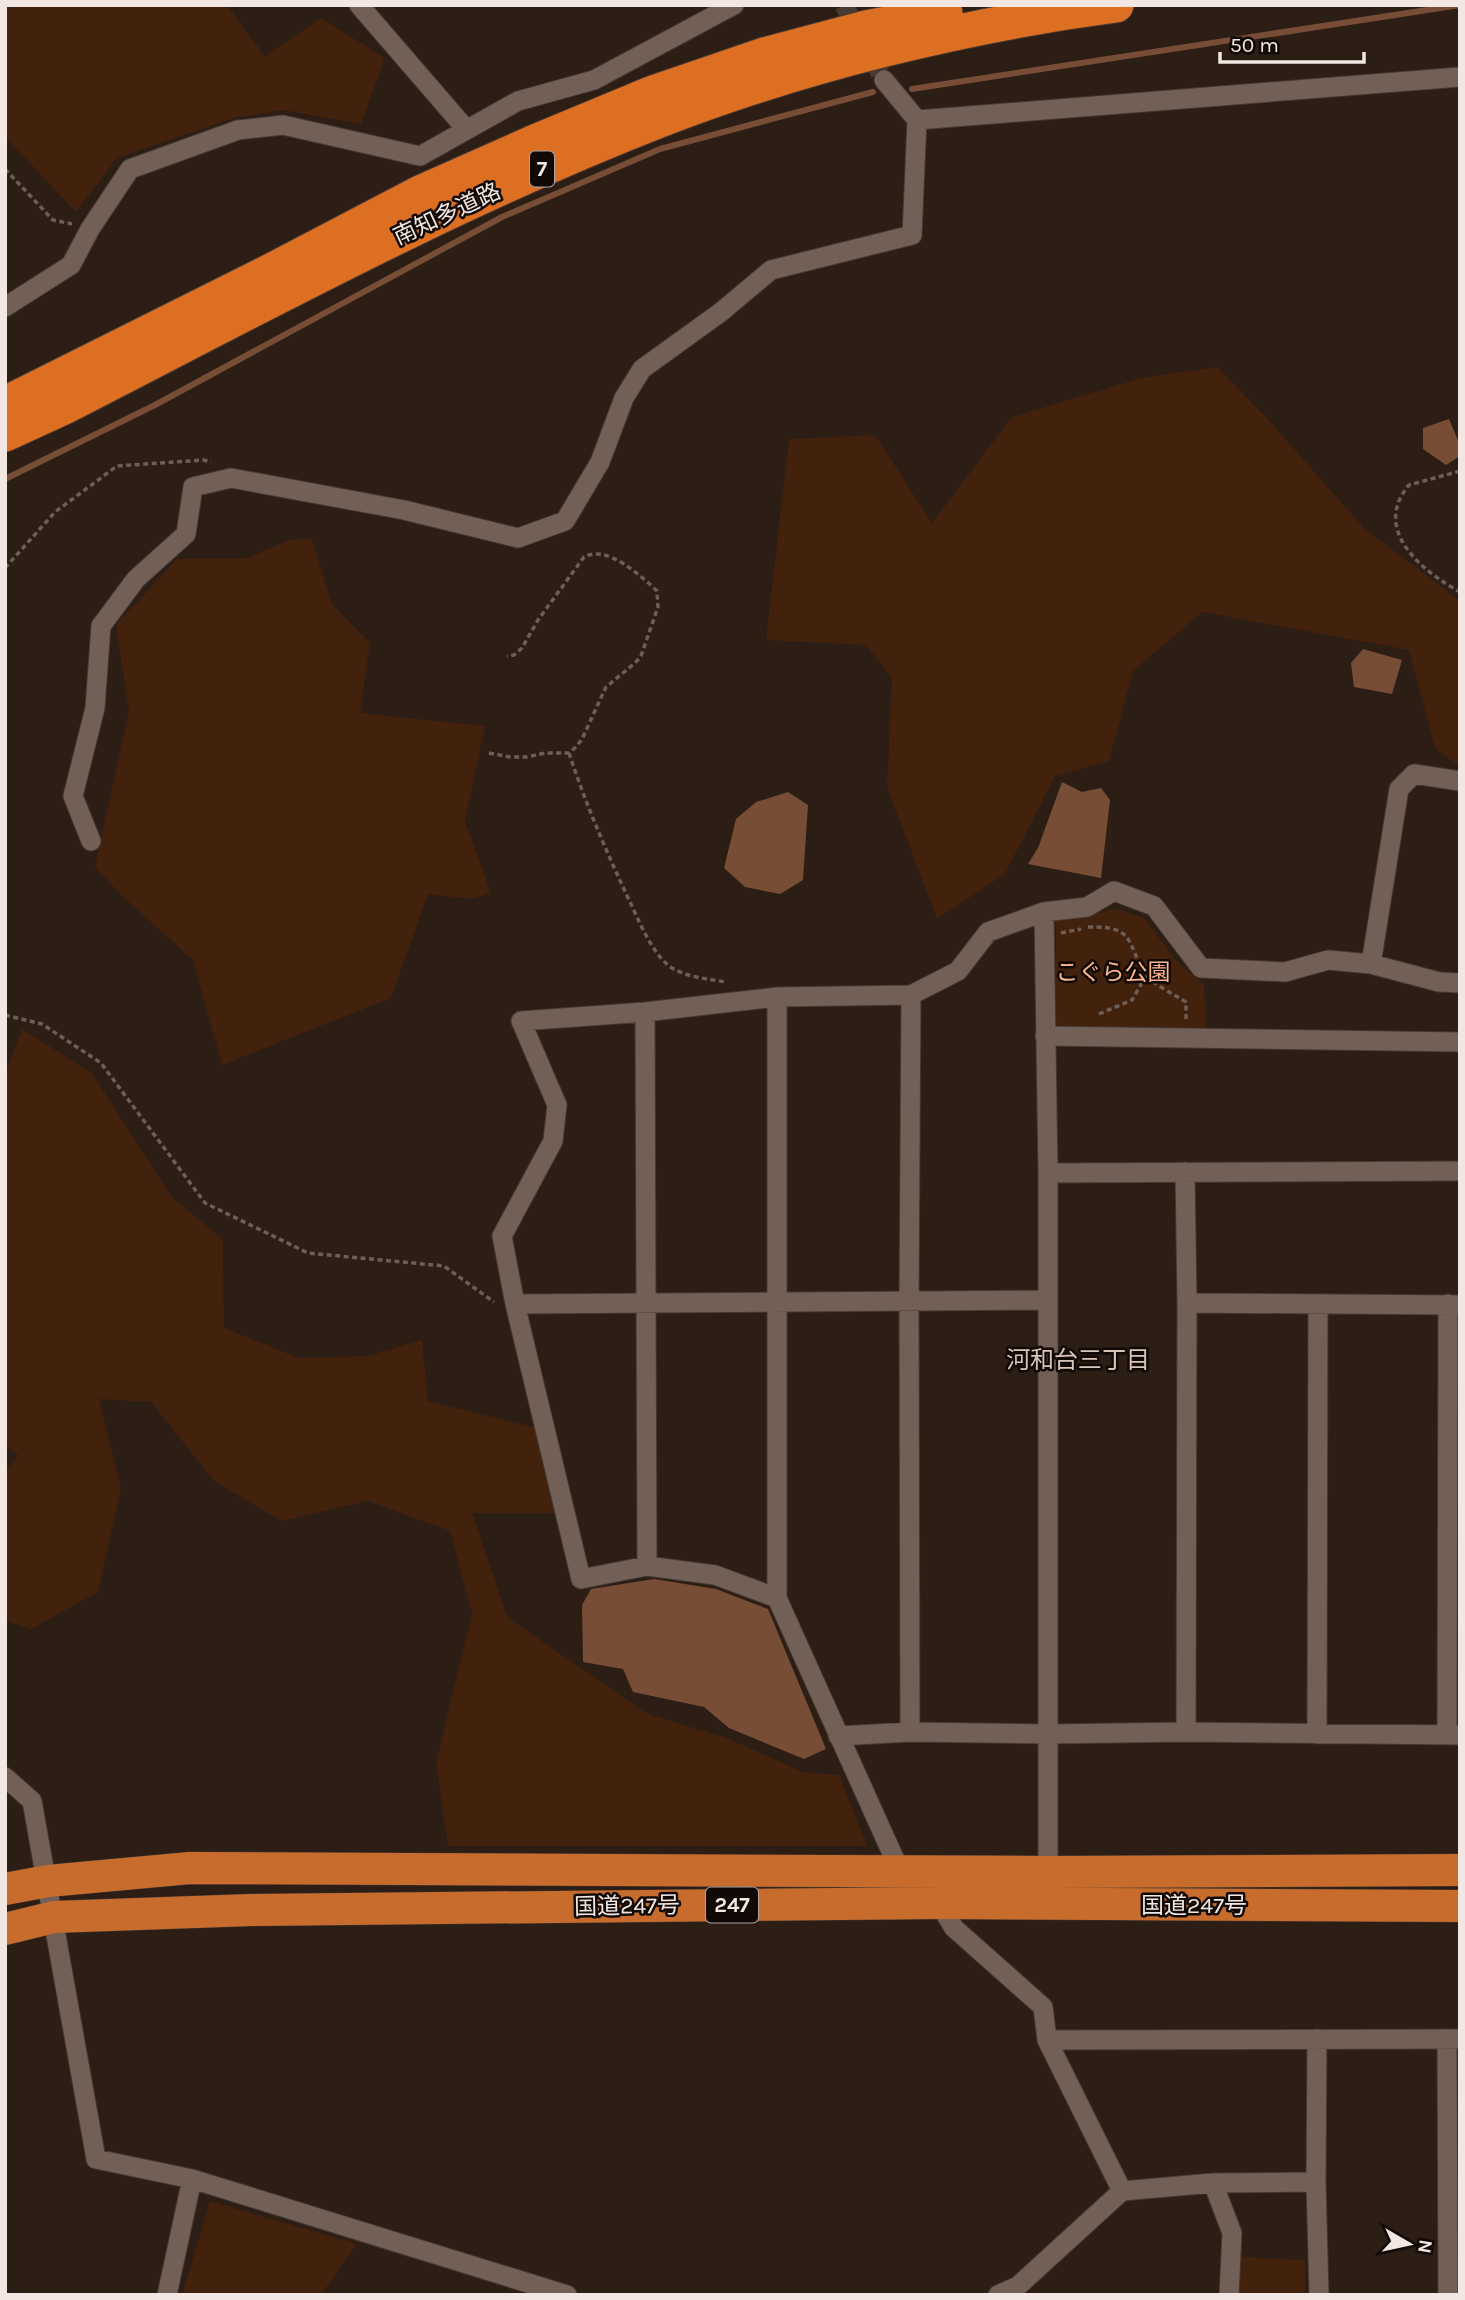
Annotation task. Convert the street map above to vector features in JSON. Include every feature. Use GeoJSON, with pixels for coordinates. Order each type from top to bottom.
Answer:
{"type":"FeatureCollection","features":[{"type":"Feature","properties":{"kind":"highway","name":"南知多道路"},"geometry":{"type":"LineString","coordinates":[[5,404],[420,193],[653,93],[764,55],[866,28],[983,5]]}},
{"type":"Feature","properties":{"kind":"highway","name":"南知多道路"},"geometry":{"type":"LineString","coordinates":[[5,434],[439,215],[661,120],[770,82],[862,55],[987,27],[1116,5]]}},
{"type":"Feature","properties":{"kind":"highway","name":"国道247号"},"geometry":{"type":"LineString","coordinates":[[5,1889],[48,1881],[190,1868],[1048,1872],[1460,1870]]}},
{"type":"Feature","properties":{"kind":"highway","name":"国道247号"},"geometry":{"type":"LineString","coordinates":[[5,1928],[54,1917],[251,1910],[939,1903],[1460,1906]]}},
{"type":"Feature","properties":{"kind":"street"},"geometry":{"type":"LineString","coordinates":[[359,5],[466,130]]}},
{"type":"Feature","properties":{"kind":"street"},"geometry":{"type":"LineString","coordinates":[[5,307],[71,265],[90,229],[130,169],[237,130],[283,125],[420,156],[519,102],[594,80],[734,5]]}},
{"type":"Feature","properties":{"kind":"street"},"geometry":{"type":"LineString","coordinates":[[917,120],[1460,77]]}},
{"type":"Feature","properties":{"kind":"street"},"geometry":{"type":"LineString","coordinates":[[90,841],[73,796],[95,708],[101,626],[136,579],[186,534],[193,487],[231,478],[404,510],[518,538],[565,521],[600,462],[624,398],[642,369],[721,312],[771,270],[912,235],[917,120],[884,79]]}},
{"type":"Feature","properties":{"kind":"street"},"geometry":{"type":"LineString","coordinates":[[1371,964],[1399,789],[1414,774],[1460,781]]}},
{"type":"Feature","properties":{"kind":"street"},"geometry":{"type":"LineString","coordinates":[[777,1598],[715,1575],[646,1566],[581,1579],[515,1304],[502,1236],[553,1141],[557,1105],[521,1021],[645,1012],[777,998],[911,995],[958,971],[988,932],[1044,912],[1087,907],[1114,891],[1154,906],[1201,968],[1285,972],[1328,960],[1371,964],[1439,982],[1460,983]]}},
{"type":"Feature","properties":{"kind":"street"},"geometry":{"type":"LineString","coordinates":[[1044,912],[1048,1173],[1048,1872]]}},
{"type":"Feature","properties":{"kind":"street"},"geometry":{"type":"LineString","coordinates":[[910,1732],[911,995]]}},
{"type":"Feature","properties":{"kind":"street"},"geometry":{"type":"LineString","coordinates":[[777,998],[777,1598],[900,1871]]}},
{"type":"Feature","properties":{"kind":"street"},"geometry":{"type":"LineString","coordinates":[[645,1012],[646,1566]]}},
{"type":"Feature","properties":{"kind":"street"},"geometry":{"type":"LineString","coordinates":[[1045,1036],[1460,1042]]}},
{"type":"Feature","properties":{"kind":"street"},"geometry":{"type":"LineString","coordinates":[[1048,1173],[1460,1171]]}},
{"type":"Feature","properties":{"kind":"street"},"geometry":{"type":"LineString","coordinates":[[1185,1172],[1186,1732]]}},
{"type":"Feature","properties":{"kind":"street"},"geometry":{"type":"LineString","coordinates":[[515,1304],[1048,1300]]}},
{"type":"Feature","properties":{"kind":"street"},"geometry":{"type":"LineString","coordinates":[[838,1736],[910,1732],[1453,1735],[1454,1304],[1187,1303]]}},
{"type":"Feature","properties":{"kind":"street"},"geometry":{"type":"LineString","coordinates":[[1317,1734],[1318,1304]]}},
{"type":"Feature","properties":{"kind":"street"},"geometry":{"type":"LineString","coordinates":[[5,1777],[32,1801],[96,2159],[192,2179],[567,2295]]}},
{"type":"Feature","properties":{"kind":"street"},"geometry":{"type":"LineString","coordinates":[[939,1903],[954,1928],[1043,2007],[1047,2040],[1122,2191]]}},
{"type":"Feature","properties":{"kind":"street"},"geometry":{"type":"LineString","coordinates":[[1317,2039],[1316,2182],[1320,2295]]}},
{"type":"Feature","properties":{"kind":"street"},"geometry":{"type":"LineString","coordinates":[[1047,2040],[1453,2039],[1448,2295]]}},
{"type":"Feature","properties":{"kind":"street"},"geometry":{"type":"LineString","coordinates":[[167,2295],[192,2179]]}},
{"type":"Feature","properties":{"kind":"street"},"geometry":{"type":"LineString","coordinates":[[998,2295],[1018,2286],[1122,2191],[1213,2183],[1316,2182]]}},
{"type":"Feature","properties":{"kind":"street"},"geometry":{"type":"LineString","coordinates":[[1213,2183],[1232,2233],[1229,2295]]}},
{"type":"Feature","properties":{"kind":"path"},"geometry":{"type":"LineString","coordinates":[[5,169],[52,219],[90,229]]}},
{"type":"Feature","properties":{"kind":"path"},"geometry":{"type":"LineString","coordinates":[[5,568],[55,512],[117,466],[204,460],[216,463]]}},
{"type":"Feature","properties":{"kind":"path"},"geometry":{"type":"LineString","coordinates":[[1460,471],[1409,485],[1397,503],[1395,516],[1400,541],[1412,556],[1460,592]]}},
{"type":"Feature","properties":{"kind":"path"},"geometry":{"type":"LineString","coordinates":[[489,753],[527,757],[545,753],[569,753],[582,739],[606,687],[641,656],[658,607],[657,591],[642,577],[617,561],[597,552],[591,553],[584,557],[538,620],[522,648],[514,655],[507,656]]}},
{"type":"Feature","properties":{"kind":"path"},"geometry":{"type":"LineString","coordinates":[[569,753],[594,825],[644,929],[659,953],[670,966],[682,972],[730,983]]}},
{"type":"Feature","properties":{"kind":"path"},"geometry":{"type":"LineString","coordinates":[[1044,935],[1109,927],[1131,939],[1146,976],[1186,1002],[1187,1038]]}},
{"type":"Feature","properties":{"kind":"path"},"geometry":{"type":"LineString","coordinates":[[1099,1014],[1132,1000],[1146,976]]}},
{"type":"Feature","properties":{"kind":"path"},"geometry":{"type":"LineString","coordinates":[[5,1015],[41,1024],[101,1063],[205,1203],[308,1254],[444,1266],[502,1308],[515,1304]]}},
{"type":"Feature","properties":{"kind":"green space"},"geometry":{"type":"Polygon","coordinates":[[[5,5],[227,5],[265,56],[321,18],[385,58],[361,124],[284,110],[234,118],[117,158],[76,212],[5,137],[5,5]]]}},
{"type":"Feature","properties":{"kind":"green space"},"geometry":{"type":"Polygon","coordinates":[[[1217,367],[1267,418],[1363,527],[1460,601],[1460,767],[1435,748],[1409,650],[1202,612],[1133,671],[1109,761],[1055,776],[1005,874],[937,919],[887,787],[892,678],[866,645],[766,640],[789,439],[875,435],[932,523],[1012,417],[1141,378],[1217,367]]]}},
{"type":"Feature","properties":{"kind":"green space"},"geometry":{"type":"Polygon","coordinates":[[[312,538],[331,603],[370,643],[360,713],[485,726],[465,821],[491,893],[470,899],[428,894],[391,998],[222,1065],[193,960],[121,895],[95,867],[129,711],[116,625],[177,559],[248,558],[289,540],[312,538]]]}},
{"type":"Feature","properties":{"kind":"green space","name":"こぐら公園"},"geometry":{"type":"Polygon","coordinates":[[[1115,908],[1144,918],[1179,964],[1204,984],[1206,1030],[1062,1030],[1056,1023],[1056,920],[1082,918],[1115,908]]]}},
{"type":"Feature","properties":{"kind":"green space"},"geometry":{"type":"Polygon","coordinates":[[[22,1029],[92,1073],[171,1196],[223,1240],[224,1328],[299,1358],[368,1356],[422,1340],[428,1401],[537,1428],[557,1513],[472,1513],[507,1617],[648,1714],[727,1738],[803,1772],[839,1775],[867,1846],[448,1846],[436,1763],[472,1613],[450,1531],[368,1501],[281,1521],[214,1481],[151,1402],[99,1399],[121,1489],[98,1592],[31,1629],[5,1621],[5,1471],[18,1455],[5,1445],[5,1075],[22,1029]]]}},
{"type":"Feature","properties":{"kind":"green space"},"geometry":{"type":"Polygon","coordinates":[[[210,2201],[357,2244],[321,2295],[182,2295],[210,2201]]]}},
{"type":"Feature","properties":{"kind":"green space"},"geometry":{"type":"Polygon","coordinates":[[[1240,2257],[1305,2260],[1305,2295],[1238,2295],[1240,2257]]]}},
{"type":"Feature","properties":{"kind":"shaded area"},"geometry":{"type":"Polygon","coordinates":[[[1449,419],[1460,445],[1460,456],[1446,465],[1423,449],[1423,428],[1449,419]]]}},
{"type":"Feature","properties":{"kind":"shaded area"},"geometry":{"type":"Polygon","coordinates":[[[1363,649],[1402,660],[1392,694],[1354,687],[1351,663],[1363,649]]]}},
{"type":"Feature","properties":{"kind":"shaded area"},"geometry":{"type":"Polygon","coordinates":[[[1062,782],[1082,792],[1101,788],[1110,800],[1101,878],[1028,864],[1038,848],[1062,782]]]}},
{"type":"Feature","properties":{"kind":"shaded area"},"geometry":{"type":"Polygon","coordinates":[[[788,792],[808,805],[803,880],[780,894],[745,887],[724,868],[736,819],[756,802],[788,792]]]}},
{"type":"Feature","properties":{"kind":"shaded area"},"geometry":{"type":"Polygon","coordinates":[[[654,1579],[716,1589],[768,1609],[826,1749],[804,1759],[729,1728],[704,1707],[633,1692],[623,1669],[583,1662],[582,1605],[591,1589],[654,1579]]]}},
{"type":"Feature","properties":{"kind":"waterway"},"geometry":{"type":"LineString","coordinates":[[912,89],[1460,5]]}},
{"type":"Feature","properties":{"kind":"waterway"},"geometry":{"type":"LineString","coordinates":[[5,479],[155,405],[502,217],[660,149],[873,92]]}},
{"type":"Feature","properties":{"kind":"tunnel"},"geometry":{"type":"LineString","coordinates":[[844,5],[884,80]]}},
{"type":"Feature","properties":{"kind":"district","name":"河和台三丁目"},"geometry":{"type":"Point","coordinates":[1078,1360]}}]}
